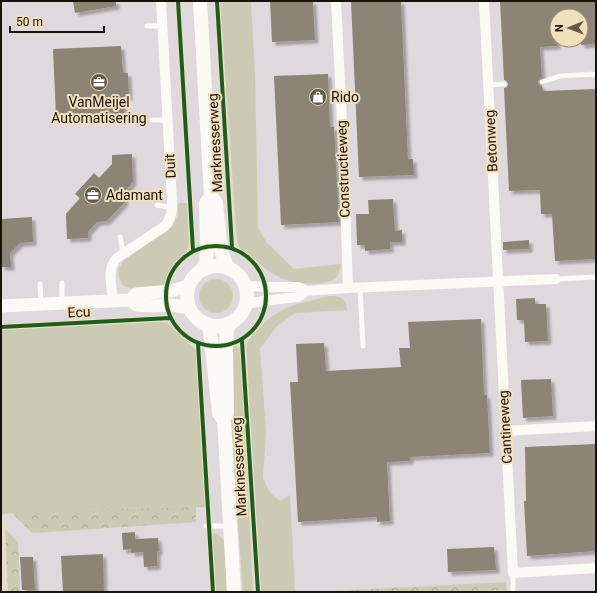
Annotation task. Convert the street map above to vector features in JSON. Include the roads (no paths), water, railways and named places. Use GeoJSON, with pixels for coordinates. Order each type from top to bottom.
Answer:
{"type":"FeatureCollection","features":[{"type":"Feature","properties":{"kind":"main road","name":"Marknesserweg"},"geometry":{"type":"LineString","coordinates":[[200,1],[211,196],[216,203],[221,250],[228,268]]}},
{"type":"Feature","properties":{"kind":"main road","name":"Marknesserweg"},"geometry":{"type":"LineString","coordinates":[[203,269],[206,262],[207,250],[206,203],[211,196]]}},
{"type":"Feature","properties":{"kind":"main road"},"geometry":{"type":"LineString","coordinates":[[215,266],[228,268],[235,272],[244,283],[247,294],[245,306],[239,317],[228,324],[218,326],[207,325],[196,318],[189,308],[186,297],[188,286],[194,276],[203,269],[215,266]]}},
{"type":"Feature","properties":{"kind":"main road","name":"Marknesserweg"},"geometry":{"type":"LineString","coordinates":[[228,324],[226,329],[227,413],[224,419],[234,592]]}},
{"type":"Feature","properties":{"kind":"main road","name":"Marknesserweg"},"geometry":{"type":"LineString","coordinates":[[207,325],[211,336],[219,413],[224,419]]}},
{"type":"Feature","properties":{"kind":"street","name":"Duit"},"geometry":{"type":"LineString","coordinates":[[113,301],[111,270],[115,259],[165,226],[171,218],[172,208],[161,1]]}},
{"type":"Feature","properties":{"kind":"street","name":"Constructieweg"},"geometry":{"type":"LineString","coordinates":[[336,1],[343,135],[348,288]]}},
{"type":"Feature","properties":{"kind":"street","name":"Betonweg"},"geometry":{"type":"LineString","coordinates":[[484,1],[498,281]]}},
{"type":"Feature","properties":{"kind":"street"},"geometry":{"type":"LineString","coordinates":[[244,283],[251,286],[262,287],[298,287],[306,291],[556,279]]}},
{"type":"Feature","properties":{"kind":"street","name":"Cantineweg"},"geometry":{"type":"LineString","coordinates":[[498,281],[512,573]]}},
{"type":"Feature","properties":{"kind":"street","name":"Ecu"},"geometry":{"type":"LineString","coordinates":[[1,306],[131,300],[136,294],[172,291],[188,286]]}},
{"type":"Feature","properties":{"kind":"street"},"geometry":{"type":"LineString","coordinates":[[245,306],[263,301],[298,297],[306,291]]}},
{"type":"Feature","properties":{"kind":"street","name":"Ecu"},"geometry":{"type":"LineString","coordinates":[[131,300],[136,305],[172,305],[189,308]]}},
{"type":"Feature","properties":{"kind":"street"},"geometry":{"type":"LineString","coordinates":[[506,431],[596,426]]}},
{"type":"Feature","properties":{"kind":"street"},"geometry":{"type":"LineString","coordinates":[[512,573],[596,568]]}},
{"type":"Feature","properties":{"kind":"lane"},"geometry":{"type":"LineString","coordinates":[[147,26],[162,26]]}},
{"type":"Feature","properties":{"kind":"lane"},"geometry":{"type":"LineString","coordinates":[[542,82],[560,76],[596,74]]}},
{"type":"Feature","properties":{"kind":"lane"},"geometry":{"type":"LineString","coordinates":[[488,85],[504,84]]}},
{"type":"Feature","properties":{"kind":"lane"},"geometry":{"type":"LineString","coordinates":[[152,120],[167,120]]}},
{"type":"Feature","properties":{"kind":"lane"},"geometry":{"type":"LineString","coordinates":[[157,204],[172,208]]}},
{"type":"Feature","properties":{"kind":"lane"},"geometry":{"type":"LineString","coordinates":[[120,237],[122,247],[125,252]]}},
{"type":"Feature","properties":{"kind":"lane"},"geometry":{"type":"LineString","coordinates":[[556,279],[596,277]]}},
{"type":"Feature","properties":{"kind":"lane"},"geometry":{"type":"LineString","coordinates":[[62,282],[62,303]]}},
{"type":"Feature","properties":{"kind":"lane"},"geometry":{"type":"LineString","coordinates":[[40,284],[41,304]]}},
{"type":"Feature","properties":{"kind":"lane"},"geometry":{"type":"LineString","coordinates":[[360,288],[363,346]]}},
{"type":"Feature","properties":{"kind":"lane"},"geometry":{"type":"LineString","coordinates":[[206,526],[230,526]]}},
{"type":"Feature","properties":{"kind":"lane"},"geometry":{"type":"LineString","coordinates":[[512,573],[513,588]]}},
{"type":"Feature","properties":{"kind":"place","name":"VanMeijel Automatisering"},"geometry":{"type":"Point","coordinates":[99,82]}},
{"type":"Feature","properties":{"kind":"place","name":"Rido"},"geometry":{"type":"Point","coordinates":[318,97]}},
{"type":"Feature","properties":{"kind":"place","name":"Adamant"},"geometry":{"type":"Point","coordinates":[93,195]}}]}
